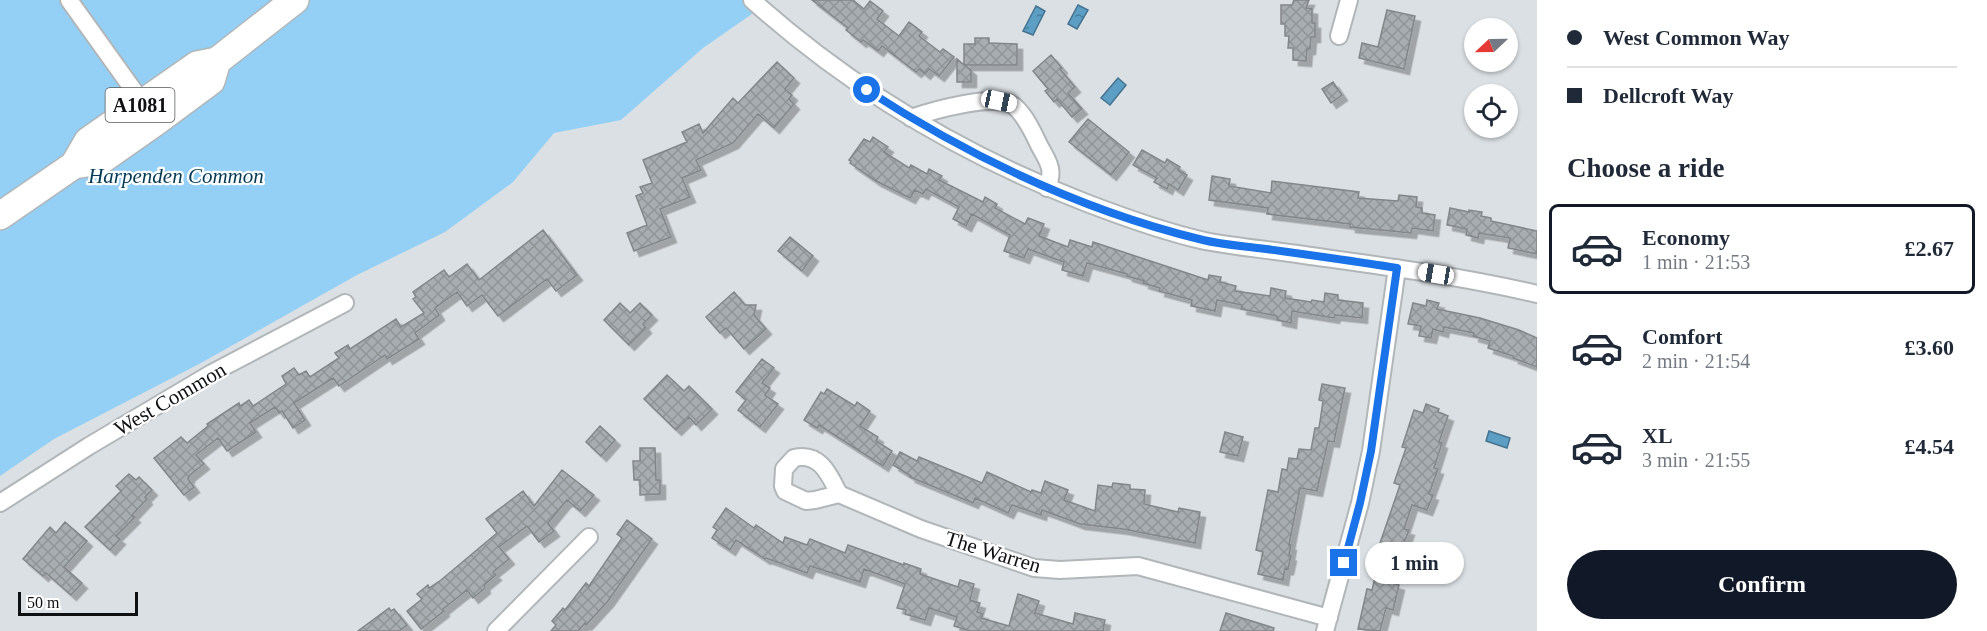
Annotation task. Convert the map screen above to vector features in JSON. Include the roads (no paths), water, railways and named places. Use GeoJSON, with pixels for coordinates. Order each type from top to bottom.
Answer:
{"type":"FeatureCollection","features":[{"type":"Feature","properties":{"kind":"main road","name":"A1081"},"geometry":{"type":"LineString","coordinates":[[0,216],[74,165],[100,161],[150,112],[211,81],[217,61],[295,0]]}},
{"type":"Feature","properties":{"kind":"street"},"geometry":{"type":"LineString","coordinates":[[69,0],[150,112]]}},
{"type":"Feature","properties":{"kind":"street"},"geometry":{"type":"LineString","coordinates":[[752,0],[827,61],[911,118],[980,156],[1047,188],[1125,218],[1205,241],[1397,268],[1494,284],[1537,294]]}},
{"type":"Feature","properties":{"kind":"street"},"geometry":{"type":"LineString","coordinates":[[1339,36],[1349,0]]}},
{"type":"Feature","properties":{"kind":"street"},"geometry":{"type":"LineString","coordinates":[[911,118],[941,108],[968,104],[999,101],[1012,104],[1021,113],[1051,168],[1052,176],[1047,188]]}},
{"type":"Feature","properties":{"kind":"street"},"geometry":{"type":"LineString","coordinates":[[1327,624],[1360,503],[1371,451],[1397,268]]}},
{"type":"Feature","properties":{"kind":"street","name":"West Common"},"geometry":{"type":"LineString","coordinates":[[0,503],[89,446],[212,373],[345,303]]}},
{"type":"Feature","properties":{"kind":"street","name":"The Warren"},"geometry":{"type":"LineString","coordinates":[[838,494],[921,529],[1034,568],[1060,570],[1138,566],[1327,624]]}},
{"type":"Feature","properties":{"kind":"street"},"geometry":{"type":"LineString","coordinates":[[496,631],[589,537]]}},
{"type":"Feature","properties":{"kind":"water"},"geometry":{"type":"Polygon","coordinates":[[[1078,5],[1088,10],[1077,29],[1068,24],[1078,5]]]}},
{"type":"Feature","properties":{"kind":"water"},"geometry":{"type":"Polygon","coordinates":[[[1036,6],[1045,11],[1033,35],[1023,31],[1036,6]]]}},
{"type":"Feature","properties":{"kind":"water"},"geometry":{"type":"Polygon","coordinates":[[[1118,78],[1126,85],[1110,105],[1101,98],[1118,78]]]}},
{"type":"Feature","properties":{"kind":"water"},"geometry":{"type":"Polygon","coordinates":[[[1489,431],[1510,438],[1507,448],[1486,441],[1489,431]]]}},
{"type":"Feature","properties":{"kind":"park label","name":"Harpenden Common"},"geometry":{"type":"Point","coordinates":[176,176]}}]}
